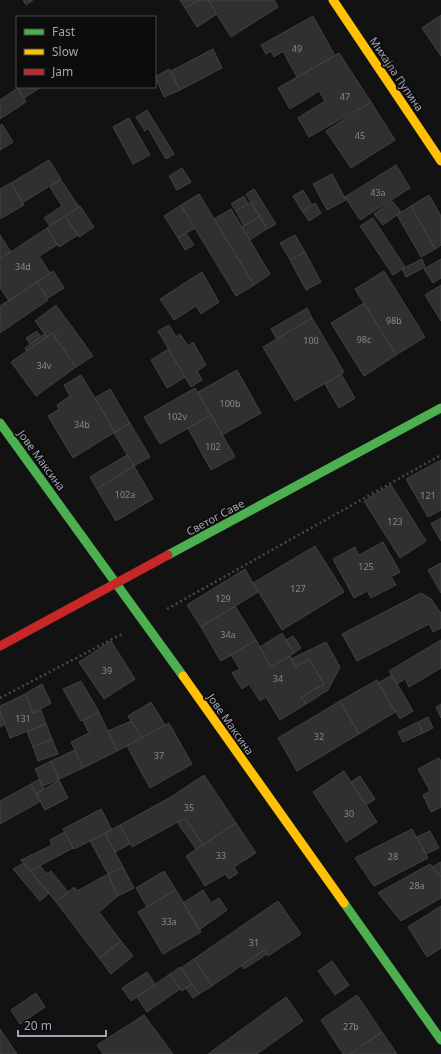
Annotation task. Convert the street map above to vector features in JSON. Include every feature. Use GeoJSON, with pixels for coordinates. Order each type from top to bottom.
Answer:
{"type":"FeatureCollection","features":[{"type":"Feature","properties":{"kind":"street","name":"Михајла Пупина"},"geometry":{"type":"LineString","coordinates":[[333,0],[441,161]]}},
{"type":"Feature","properties":{"kind":"street","name":"Светог Саве"},"geometry":{"type":"LineString","coordinates":[[0,646],[441,408]]}},
{"type":"Feature","properties":{"kind":"street","name":"Јове Максина"},"geometry":{"type":"LineString","coordinates":[[0,422],[441,1040]]}},
{"type":"Feature","properties":{"kind":"path"},"geometry":{"type":"LineString","coordinates":[[0,698],[144,622],[441,455]]}},
{"type":"Feature","properties":{"kind":"building"},"geometry":{"type":"Polygon","coordinates":[[[23,0],[33,0],[26,5],[23,0]]]}},
{"type":"Feature","properties":{"kind":"building"},"geometry":{"type":"Polygon","coordinates":[[[180,0],[199,0],[185,8],[180,0]]]}},
{"type":"Feature","properties":{"kind":"building"},"geometry":{"type":"Polygon","coordinates":[[[199,0],[208,0],[217,14],[197,27],[185,8],[199,0]]]}},
{"type":"Feature","properties":{"kind":"building"},"geometry":{"type":"Polygon","coordinates":[[[208,0],[274,0],[278,7],[231,37],[208,0]]]}},
{"type":"Feature","properties":{"kind":"building"},"geometry":{"type":"Polygon","coordinates":[[[441,15],[441,56],[422,28],[441,15]]]}},
{"type":"Feature","properties":{"kind":"building"},"geometry":{"type":"Polygon","coordinates":[[[313,16],[335,56],[297,77],[283,51],[274,57],[271,51],[266,54],[261,45],[313,16]]]}},
{"type":"Feature","properties":{"kind":"building"},"geometry":{"type":"Polygon","coordinates":[[[213,49],[222,68],[180,90],[171,71],[213,49]]]}},
{"type":"Feature","properties":{"kind":"building"},"geometry":{"type":"Polygon","coordinates":[[[339,53],[371,102],[309,137],[298,118],[325,101],[319,91],[290,109],[278,88],[339,53]]]}},
{"type":"Feature","properties":{"kind":"building"},"geometry":{"type":"Polygon","coordinates":[[[169,69],[180,90],[164,97],[156,76],[169,69]]]}},
{"type":"Feature","properties":{"kind":"building"},"geometry":{"type":"Polygon","coordinates":[[[18,88],[26,102],[0,119],[0,100],[18,88]]]}},
{"type":"Feature","properties":{"kind":"building"},"geometry":{"type":"Polygon","coordinates":[[[21,88],[39,88],[24,98],[18,90],[21,88]]]}},
{"type":"Feature","properties":{"kind":"building"},"geometry":{"type":"Polygon","coordinates":[[[371,102],[395,140],[351,168],[326,131],[371,102]]]}},
{"type":"Feature","properties":{"kind":"building"},"geometry":{"type":"Polygon","coordinates":[[[147,110],[174,154],[166,159],[148,128],[145,131],[136,117],[147,110]]]}},
{"type":"Feature","properties":{"kind":"building"},"geometry":{"type":"Polygon","coordinates":[[[129,118],[150,155],[133,164],[113,127],[129,118]]]}},
{"type":"Feature","properties":{"kind":"building"},"geometry":{"type":"Polygon","coordinates":[[[2,124],[13,142],[0,150],[0,126],[2,124]]]}},
{"type":"Feature","properties":{"kind":"building"},"geometry":{"type":"Polygon","coordinates":[[[49,160],[61,179],[22,203],[11,183],[49,160]]]}},
{"type":"Feature","properties":{"kind":"building"},"geometry":{"type":"Polygon","coordinates":[[[396,165],[410,188],[360,220],[345,197],[396,165]]]}},
{"type":"Feature","properties":{"kind":"building"},"geometry":{"type":"Polygon","coordinates":[[[182,168],[191,182],[177,190],[169,176],[182,168]]]}},
{"type":"Feature","properties":{"kind":"building"},"geometry":{"type":"Polygon","coordinates":[[[332,174],[346,200],[327,210],[313,184],[332,174]]]}},
{"type":"Feature","properties":{"kind":"building"},"geometry":{"type":"Polygon","coordinates":[[[61,180],[79,207],[50,226],[44,218],[62,206],[50,187],[61,180]]]}},
{"type":"Feature","properties":{"kind":"building"},"geometry":{"type":"Polygon","coordinates":[[[11,183],[24,205],[0,219],[0,189],[11,183]]]}},
{"type":"Feature","properties":{"kind":"building"},"geometry":{"type":"Polygon","coordinates":[[[254,189],[276,224],[267,229],[246,194],[254,189]]]}},
{"type":"Feature","properties":{"kind":"building"},"geometry":{"type":"Polygon","coordinates":[[[303,190],[312,205],[302,211],[293,196],[303,190]]]}},
{"type":"Feature","properties":{"kind":"building"},"geometry":{"type":"Polygon","coordinates":[[[199,194],[254,285],[236,296],[181,205],[199,194]]]}},
{"type":"Feature","properties":{"kind":"building"},"geometry":{"type":"Polygon","coordinates":[[[429,195],[441,216],[441,245],[435,249],[411,206],[429,195]]]}},
{"type":"Feature","properties":{"kind":"building"},"geometry":{"type":"Polygon","coordinates":[[[244,196],[248,204],[236,211],[231,204],[244,196]]]}},
{"type":"Feature","properties":{"kind":"building"},"geometry":{"type":"Polygon","coordinates":[[[392,201],[401,212],[383,225],[374,214],[392,201]]]}},
{"type":"Feature","properties":{"kind":"building"},"geometry":{"type":"Polygon","coordinates":[[[251,202],[260,216],[244,226],[236,211],[251,202]]]}},
{"type":"Feature","properties":{"kind":"building"},"geometry":{"type":"Polygon","coordinates":[[[315,203],[321,213],[309,221],[302,211],[315,203]]]}},
{"type":"Feature","properties":{"kind":"building"},"geometry":{"type":"Polygon","coordinates":[[[181,205],[195,228],[178,238],[164,216],[181,205]]]}},
{"type":"Feature","properties":{"kind":"building"},"geometry":{"type":"Polygon","coordinates":[[[80,206],[94,227],[79,237],[65,216],[80,206]]]}},
{"type":"Feature","properties":{"kind":"building"},"geometry":{"type":"Polygon","coordinates":[[[411,206],[435,249],[421,257],[397,215],[411,206]]]}},
{"type":"Feature","properties":{"kind":"building"},"geometry":{"type":"Polygon","coordinates":[[[231,209],[270,274],[254,285],[214,219],[231,209]]]}},
{"type":"Feature","properties":{"kind":"building"},"geometry":{"type":"Polygon","coordinates":[[[65,216],[78,235],[59,247],[47,228],[65,216]]]}},
{"type":"Feature","properties":{"kind":"building"},"geometry":{"type":"Polygon","coordinates":[[[260,216],[267,229],[250,240],[242,227],[260,216]]]}},
{"type":"Feature","properties":{"kind":"building"},"geometry":{"type":"Polygon","coordinates":[[[373,218],[405,267],[393,275],[360,226],[373,218]]]}},
{"type":"Feature","properties":{"kind":"building"},"geometry":{"type":"Polygon","coordinates":[[[47,228],[57,245],[39,256],[50,273],[9,301],[0,288],[0,259],[47,228]]]}},
{"type":"Feature","properties":{"kind":"building"},"geometry":{"type":"Polygon","coordinates":[[[186,233],[194,245],[185,250],[178,238],[186,233]]]}},
{"type":"Feature","properties":{"kind":"building"},"geometry":{"type":"Polygon","coordinates":[[[0,235],[11,252],[0,259],[0,235]]]}},
{"type":"Feature","properties":{"kind":"building"},"geometry":{"type":"Polygon","coordinates":[[[295,235],[305,252],[290,260],[280,243],[295,235]]]}},
{"type":"Feature","properties":{"kind":"building"},"geometry":{"type":"Polygon","coordinates":[[[305,252],[321,282],[306,290],[290,260],[305,252]]]}},
{"type":"Feature","properties":{"kind":"building"},"geometry":{"type":"Polygon","coordinates":[[[422,259],[425,267],[406,277],[402,269],[422,259]]]}},
{"type":"Feature","properties":{"kind":"building"},"geometry":{"type":"Polygon","coordinates":[[[441,259],[441,278],[433,283],[424,269],[441,259]]]}},
{"type":"Feature","properties":{"kind":"building"},"geometry":{"type":"Polygon","coordinates":[[[53,271],[64,288],[48,298],[37,282],[53,271]]]}},
{"type":"Feature","properties":{"kind":"building"},"geometry":{"type":"Polygon","coordinates":[[[384,271],[425,337],[396,355],[355,289],[384,271]]]}},
{"type":"Feature","properties":{"kind":"building"},"geometry":{"type":"Polygon","coordinates":[[[202,272],[219,302],[201,314],[196,306],[174,320],[160,299],[202,272]]]}},
{"type":"Feature","properties":{"kind":"building"},"geometry":{"type":"Polygon","coordinates":[[[37,282],[48,300],[0,333],[0,306],[37,282]]]}},
{"type":"Feature","properties":{"kind":"building"},"geometry":{"type":"Polygon","coordinates":[[[441,285],[441,321],[425,295],[441,285]]]}},
{"type":"Feature","properties":{"kind":"building"},"geometry":{"type":"Polygon","coordinates":[[[364,303],[396,355],[364,376],[331,323],[364,303]]]}},
{"type":"Feature","properties":{"kind":"building"},"geometry":{"type":"Polygon","coordinates":[[[56,305],[69,323],[53,335],[52,333],[47,337],[35,321],[56,305]]]}},
{"type":"Feature","properties":{"kind":"building"},"geometry":{"type":"Polygon","coordinates":[[[307,308],[312,318],[277,339],[271,329],[307,308]]]}},
{"type":"Feature","properties":{"kind":"building"},"geometry":{"type":"Polygon","coordinates":[[[312,318],[344,372],[295,401],[263,347],[312,318]]]}},
{"type":"Feature","properties":{"kind":"building"},"geometry":{"type":"Polygon","coordinates":[[[70,324],[93,356],[76,367],[54,336],[70,324]]]}},
{"type":"Feature","properties":{"kind":"building"},"geometry":{"type":"Polygon","coordinates":[[[169,325],[176,337],[180,334],[188,346],[193,342],[206,365],[197,371],[202,380],[191,387],[158,331],[169,325]]]}},
{"type":"Feature","properties":{"kind":"building"},"geometry":{"type":"Polygon","coordinates":[[[37,331],[41,337],[30,344],[26,338],[37,331]]]}},
{"type":"Feature","properties":{"kind":"building"},"geometry":{"type":"Polygon","coordinates":[[[52,333],[76,367],[36,396],[11,362],[52,333]]]}},
{"type":"Feature","properties":{"kind":"building"},"geometry":{"type":"Polygon","coordinates":[[[44,334],[47,337],[27,351],[25,348],[44,334]]]}},
{"type":"Feature","properties":{"kind":"building"},"geometry":{"type":"Polygon","coordinates":[[[168,349],[185,377],[167,388],[151,360],[168,349]]]}},
{"type":"Feature","properties":{"kind":"building"},"geometry":{"type":"Polygon","coordinates":[[[237,370],[261,413],[222,435],[198,392],[237,370]]]}},
{"type":"Feature","properties":{"kind":"building"},"geometry":{"type":"Polygon","coordinates":[[[341,374],[355,398],[339,408],[325,384],[341,374]]]}},
{"type":"Feature","properties":{"kind":"building"},"geometry":{"type":"Polygon","coordinates":[[[81,375],[115,432],[73,458],[48,416],[59,409],[57,405],[70,396],[64,385],[81,375]]]}},
{"type":"Feature","properties":{"kind":"building"},"geometry":{"type":"Polygon","coordinates":[[[195,388],[211,415],[160,444],[144,417],[195,388]]]}},
{"type":"Feature","properties":{"kind":"building"},"geometry":{"type":"Polygon","coordinates":[[[110,389],[130,423],[115,432],[95,398],[110,389]]]}},
{"type":"Feature","properties":{"kind":"building"},"geometry":{"type":"Polygon","coordinates":[[[211,415],[235,457],[211,470],[188,428],[211,415]]]}},
{"type":"Feature","properties":{"kind":"building"},"geometry":{"type":"Polygon","coordinates":[[[130,423],[150,457],[134,466],[114,433],[130,423]]]}},
{"type":"Feature","properties":{"kind":"building"},"geometry":{"type":"Polygon","coordinates":[[[127,455],[134,466],[97,489],[90,477],[127,455]]]}},
{"type":"Feature","properties":{"kind":"building"},"geometry":{"type":"Polygon","coordinates":[[[441,460],[441,510],[428,517],[406,479],[441,460]]]}},
{"type":"Feature","properties":{"kind":"building"},"geometry":{"type":"Polygon","coordinates":[[[134,466],[153,499],[116,521],[97,489],[134,466]]]}},
{"type":"Feature","properties":{"kind":"building"},"geometry":{"type":"Polygon","coordinates":[[[391,485],[426,541],[400,558],[364,501],[391,485]]]}},
{"type":"Feature","properties":{"kind":"building"},"geometry":{"type":"Polygon","coordinates":[[[441,518],[441,541],[431,524],[441,518]]]}},
{"type":"Feature","properties":{"kind":"building"},"geometry":{"type":"Polygon","coordinates":[[[383,542],[400,572],[391,577],[396,585],[371,598],[367,591],[354,598],[333,559],[355,547],[359,555],[383,542]]]}},
{"type":"Feature","properties":{"kind":"building"},"geometry":{"type":"Polygon","coordinates":[[[315,546],[344,592],[282,630],[253,583],[315,546]]]}},
{"type":"Feature","properties":{"kind":"building"},"geometry":{"type":"Polygon","coordinates":[[[441,563],[441,593],[428,570],[441,563]]]}},
{"type":"Feature","properties":{"kind":"building"},"geometry":{"type":"Polygon","coordinates":[[[245,569],[258,592],[201,627],[187,605],[245,569]]]}},
{"type":"Feature","properties":{"kind":"building"},"geometry":{"type":"Polygon","coordinates":[[[421,593],[431,599],[441,613],[441,628],[433,632],[429,624],[357,661],[342,634],[421,593]]]}},
{"type":"Feature","properties":{"kind":"building"},"geometry":{"type":"Polygon","coordinates":[[[235,606],[256,640],[221,661],[201,627],[235,606]]]}},
{"type":"Feature","properties":{"kind":"building"},"geometry":{"type":"Polygon","coordinates":[[[282,633],[294,653],[271,667],[260,647],[282,633]]]}},
{"type":"Feature","properties":{"kind":"building"},"geometry":{"type":"Polygon","coordinates":[[[293,636],[301,648],[294,653],[286,640],[293,636]]]}},
{"type":"Feature","properties":{"kind":"building"},"geometry":{"type":"Polygon","coordinates":[[[256,640],[271,667],[290,656],[296,667],[309,659],[324,684],[301,697],[306,704],[280,720],[266,697],[260,701],[249,684],[242,689],[232,673],[240,669],[231,655],[256,640]]]}},
{"type":"Feature","properties":{"kind":"building"},"geometry":{"type":"Polygon","coordinates":[[[441,640],[441,668],[409,687],[405,679],[397,684],[389,671],[441,640]]]}},
{"type":"Feature","properties":{"kind":"building"},"geometry":{"type":"Polygon","coordinates":[[[111,641],[135,679],[104,699],[79,662],[111,641]]]}},
{"type":"Feature","properties":{"kind":"building"},"geometry":{"type":"Polygon","coordinates":[[[326,642],[340,667],[328,690],[306,704],[301,697],[324,684],[309,659],[296,667],[291,659],[326,642]]]}},
{"type":"Feature","properties":{"kind":"building"},"geometry":{"type":"Polygon","coordinates":[[[392,675],[413,711],[400,719],[378,683],[392,675]]]}},
{"type":"Feature","properties":{"kind":"building"},"geometry":{"type":"Polygon","coordinates":[[[377,680],[395,712],[359,734],[340,701],[377,680]]]}},
{"type":"Feature","properties":{"kind":"building"},"geometry":{"type":"Polygon","coordinates":[[[81,681],[99,712],[81,721],[63,689],[81,681]]]}},
{"type":"Feature","properties":{"kind":"building"},"geometry":{"type":"Polygon","coordinates":[[[42,684],[51,703],[33,713],[25,694],[42,684]]]}},
{"type":"Feature","properties":{"kind":"building"},"geometry":{"type":"Polygon","coordinates":[[[25,694],[33,713],[41,710],[46,724],[10,738],[0,711],[0,706],[25,694]]]}},
{"type":"Feature","properties":{"kind":"building"},"geometry":{"type":"Polygon","coordinates":[[[340,701],[359,734],[297,771],[278,738],[340,701]]]}},
{"type":"Feature","properties":{"kind":"building"},"geometry":{"type":"Polygon","coordinates":[[[151,702],[165,725],[142,738],[128,716],[151,702]]]}},
{"type":"Feature","properties":{"kind":"building"},"geometry":{"type":"Polygon","coordinates":[[[441,704],[441,718],[436,707],[441,704]]]}},
{"type":"Feature","properties":{"kind":"building"},"geometry":{"type":"Polygon","coordinates":[[[0,711],[5,724],[0,727],[0,711]]]}},
{"type":"Feature","properties":{"kind":"building"},"geometry":{"type":"Polygon","coordinates":[[[99,712],[117,751],[83,768],[71,742],[89,733],[83,720],[99,712]]]}},
{"type":"Feature","properties":{"kind":"building"},"geometry":{"type":"Polygon","coordinates":[[[428,717],[433,728],[423,733],[418,722],[428,717]]]}},
{"type":"Feature","properties":{"kind":"building"},"geometry":{"type":"Polygon","coordinates":[[[131,721],[142,738],[117,751],[108,731],[131,721]]]}},
{"type":"Feature","properties":{"kind":"building"},"geometry":{"type":"Polygon","coordinates":[[[418,722],[423,733],[403,742],[398,732],[418,722]]]}},
{"type":"Feature","properties":{"kind":"building"},"geometry":{"type":"Polygon","coordinates":[[[169,723],[192,764],[150,788],[127,746],[169,723]]]}},
{"type":"Feature","properties":{"kind":"building"},"geometry":{"type":"Polygon","coordinates":[[[46,724],[52,739],[33,747],[27,732],[46,724]]]}},
{"type":"Feature","properties":{"kind":"building"},"geometry":{"type":"Polygon","coordinates":[[[52,739],[58,754],[38,761],[33,747],[52,739]]]}},
{"type":"Feature","properties":{"kind":"building"},"geometry":{"type":"Polygon","coordinates":[[[75,750],[83,768],[59,779],[51,761],[75,750]]]}},
{"type":"Feature","properties":{"kind":"building"},"geometry":{"type":"Polygon","coordinates":[[[439,758],[441,761],[441,807],[431,812],[423,795],[430,791],[418,769],[439,758]]]}},
{"type":"Feature","properties":{"kind":"building"},"geometry":{"type":"Polygon","coordinates":[[[51,761],[59,779],[43,786],[35,769],[51,761]]]}},
{"type":"Feature","properties":{"kind":"building"},"geometry":{"type":"Polygon","coordinates":[[[344,771],[377,822],[346,842],[313,792],[344,771]]]}},
{"type":"Feature","properties":{"kind":"building"},"geometry":{"type":"Polygon","coordinates":[[[204,775],[236,823],[203,845],[185,818],[132,847],[120,825],[171,797],[204,775]]]}},
{"type":"Feature","properties":{"kind":"building"},"geometry":{"type":"Polygon","coordinates":[[[360,776],[375,799],[366,805],[351,782],[360,776]]]}},
{"type":"Feature","properties":{"kind":"building"},"geometry":{"type":"Polygon","coordinates":[[[39,779],[44,789],[36,794],[31,784],[39,779]]]}},
{"type":"Feature","properties":{"kind":"building"},"geometry":{"type":"Polygon","coordinates":[[[59,780],[68,798],[45,810],[36,794],[59,780]]]}},
{"type":"Feature","properties":{"kind":"building"},"geometry":{"type":"Polygon","coordinates":[[[31,784],[41,801],[0,824],[0,801],[31,784]]]}},
{"type":"Feature","properties":{"kind":"building"},"geometry":{"type":"Polygon","coordinates":[[[101,809],[112,830],[74,849],[63,829],[101,809]]]}},
{"type":"Feature","properties":{"kind":"building"},"geometry":{"type":"Polygon","coordinates":[[[185,818],[203,845],[196,849],[177,822],[185,818]]]}},
{"type":"Feature","properties":{"kind":"building"},"geometry":{"type":"Polygon","coordinates":[[[236,823],[256,853],[234,867],[238,873],[229,879],[225,874],[205,886],[186,856],[236,823]]]}},
{"type":"Feature","properties":{"kind":"building"},"geometry":{"type":"Polygon","coordinates":[[[120,825],[130,844],[115,852],[105,833],[120,825]]]}},
{"type":"Feature","properties":{"kind":"building"},"geometry":{"type":"Polygon","coordinates":[[[412,829],[428,858],[374,886],[355,858],[412,829]]]}},
{"type":"Feature","properties":{"kind":"building"},"geometry":{"type":"Polygon","coordinates":[[[430,831],[439,848],[426,854],[417,837],[430,831]]]}},
{"type":"Feature","properties":{"kind":"building"},"geometry":{"type":"Polygon","coordinates":[[[65,832],[73,848],[30,871],[21,860],[52,845],[50,840],[65,832]]]}},
{"type":"Feature","properties":{"kind":"building"},"geometry":{"type":"Polygon","coordinates":[[[105,833],[123,867],[108,874],[90,841],[105,833]]]}},
{"type":"Feature","properties":{"kind":"building"},"geometry":{"type":"Polygon","coordinates":[[[441,862],[441,877],[432,867],[441,862]]]}},
{"type":"Feature","properties":{"kind":"building"},"geometry":{"type":"Polygon","coordinates":[[[24,863],[49,893],[40,901],[13,869],[24,863]]]}},
{"type":"Feature","properties":{"kind":"building"},"geometry":{"type":"Polygon","coordinates":[[[430,864],[441,877],[441,898],[401,921],[378,893],[430,864]]]}},
{"type":"Feature","properties":{"kind":"building"},"geometry":{"type":"Polygon","coordinates":[[[40,866],[47,874],[51,871],[68,892],[56,902],[30,871],[40,866]]]}},
{"type":"Feature","properties":{"kind":"building"},"geometry":{"type":"Polygon","coordinates":[[[123,867],[134,888],[118,896],[108,874],[123,867]]]}},
{"type":"Feature","properties":{"kind":"building"},"geometry":{"type":"Polygon","coordinates":[[[164,871],[176,890],[147,907],[136,888],[164,871]]]}},
{"type":"Feature","properties":{"kind":"building"},"geometry":{"type":"Polygon","coordinates":[[[108,874],[118,896],[99,912],[121,941],[99,958],[56,902],[74,887],[77,891],[108,874]]]}},
{"type":"Feature","properties":{"kind":"building"},"geometry":{"type":"Polygon","coordinates":[[[176,890],[201,932],[163,954],[138,912],[176,890]]]}},
{"type":"Feature","properties":{"kind":"building"},"geometry":{"type":"Polygon","coordinates":[[[203,890],[211,903],[219,898],[227,910],[199,930],[183,903],[203,890]]]}},
{"type":"Feature","properties":{"kind":"building"},"geometry":{"type":"Polygon","coordinates":[[[278,901],[301,934],[268,956],[264,950],[212,986],[194,959],[278,901]]]}},
{"type":"Feature","properties":{"kind":"building"},"geometry":{"type":"Polygon","coordinates":[[[441,906],[441,948],[427,957],[408,927],[441,906]]]}},
{"type":"Feature","properties":{"kind":"building"},"geometry":{"type":"Polygon","coordinates":[[[121,941],[133,956],[111,974],[99,958],[121,941]]]}},
{"type":"Feature","properties":{"kind":"building"},"geometry":{"type":"Polygon","coordinates":[[[264,950],[267,954],[244,969],[242,965],[264,950]]]}},
{"type":"Feature","properties":{"kind":"building"},"geometry":{"type":"Polygon","coordinates":[[[194,959],[212,986],[199,994],[181,968],[194,959]]]}},
{"type":"Feature","properties":{"kind":"building"},"geometry":{"type":"Polygon","coordinates":[[[332,961],[349,985],[335,995],[318,971],[332,961]]]}},
{"type":"Feature","properties":{"kind":"building"},"geometry":{"type":"Polygon","coordinates":[[[180,967],[192,984],[182,991],[170,974],[180,967]]]}},
{"type":"Feature","properties":{"kind":"building"},"geometry":{"type":"Polygon","coordinates":[[[147,972],[155,984],[131,1001],[122,988],[147,972]]]}},
{"type":"Feature","properties":{"kind":"building"},"geometry":{"type":"Polygon","coordinates":[[[170,974],[180,989],[147,1012],[137,997],[170,974]]]}},
{"type":"Feature","properties":{"kind":"building"},"geometry":{"type":"Polygon","coordinates":[[[192,984],[199,994],[193,998],[186,988],[192,984]]]}},
{"type":"Feature","properties":{"kind":"building"},"geometry":{"type":"Polygon","coordinates":[[[36,993],[45,1007],[20,1024],[11,1010],[36,993]]]}},
{"type":"Feature","properties":{"kind":"building"},"geometry":{"type":"Polygon","coordinates":[[[357,995],[382,1032],[350,1054],[343,1054],[321,1020],[357,995]]]}},
{"type":"Feature","properties":{"kind":"building"},"geometry":{"type":"Polygon","coordinates":[[[286,997],[303,1021],[257,1054],[208,1054],[286,997]]]}},
{"type":"Feature","properties":{"kind":"building"},"geometry":{"type":"Polygon","coordinates":[[[144,1015],[173,1054],[103,1054],[97,1045],[144,1015]]]}},
{"type":"Feature","properties":{"kind":"building"},"geometry":{"type":"Polygon","coordinates":[[[0,1029],[17,1054],[0,1054],[0,1029]]]}},
{"type":"Feature","properties":{"kind":"building"},"geometry":{"type":"Polygon","coordinates":[[[382,1032],[397,1054],[350,1054],[382,1032]]]}},
{"type":"Feature","properties":{"kind":"traffic: fast"},"geometry":{"type":"LineString","coordinates":[[168,555],[441,408]]}},
{"type":"Feature","properties":{"kind":"traffic: fast"},"geometry":{"type":"LineString","coordinates":[[0,423],[183,676]]}},
{"type":"Feature","properties":{"kind":"traffic: fast"},"geometry":{"type":"LineString","coordinates":[[344,903],[441,1040]]}},
{"type":"Feature","properties":{"kind":"traffic: slow"},"geometry":{"type":"LineString","coordinates":[[333,0],[441,161]]}},
{"type":"Feature","properties":{"kind":"traffic: slow"},"geometry":{"type":"LineString","coordinates":[[183,676],[344,903]]}},
{"type":"Feature","properties":{"kind":"traffic: jam"},"geometry":{"type":"LineString","coordinates":[[0,646],[168,555]]}}]}
